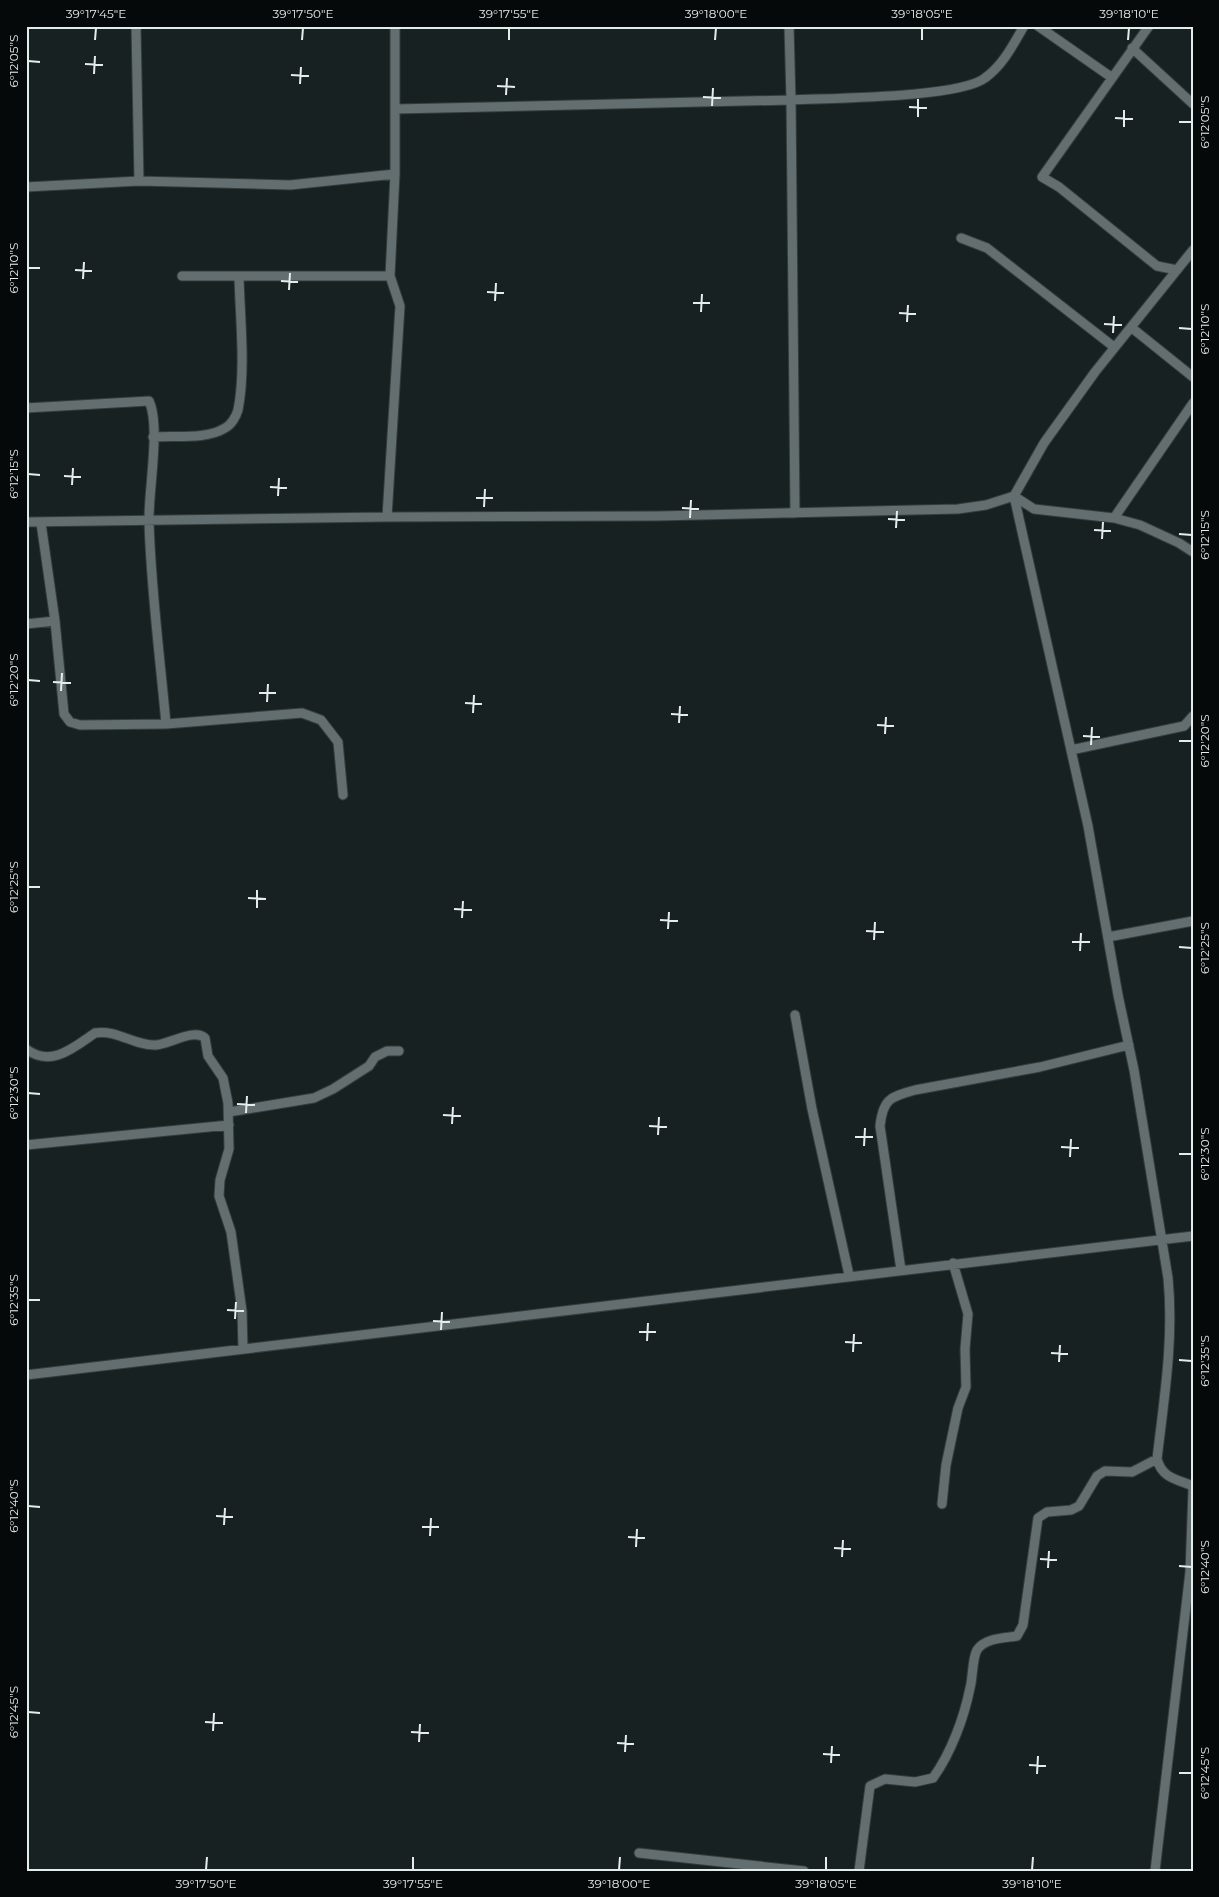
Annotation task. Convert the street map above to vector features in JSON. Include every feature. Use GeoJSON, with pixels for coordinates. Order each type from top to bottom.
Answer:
{"type":"FeatureCollection","features":[{"type":"Feature","properties":{"kind":"street"},"geometry":{"type":"LineString","coordinates":[[136,26],[139,181]]}},
{"type":"Feature","properties":{"kind":"street"},"geometry":{"type":"LineString","coordinates":[[387,517],[400,306],[390,276],[395,174],[395,26]]}},
{"type":"Feature","properties":{"kind":"street"},"geometry":{"type":"LineString","coordinates":[[789,26],[795,513]]}},
{"type":"Feature","properties":{"kind":"street"},"geometry":{"type":"LineString","coordinates":[[396,109],[791,100],[917,93],[962,87],[984,79],[1002,62],[1024,26]]}},
{"type":"Feature","properties":{"kind":"street"},"geometry":{"type":"LineString","coordinates":[[1038,26],[1111,77]]}},
{"type":"Feature","properties":{"kind":"street"},"geometry":{"type":"LineString","coordinates":[[1149,26],[1111,77],[1042,177],[1059,187],[1157,266],[1177,270]]}},
{"type":"Feature","properties":{"kind":"street"},"geometry":{"type":"LineString","coordinates":[[1132,48],[1193,104]]}},
{"type":"Feature","properties":{"kind":"street"},"geometry":{"type":"LineString","coordinates":[[26,187],[139,181],[290,184],[395,174]]}},
{"type":"Feature","properties":{"kind":"street"},"geometry":{"type":"LineString","coordinates":[[961,238],[986,248],[1114,347]]}},
{"type":"Feature","properties":{"kind":"street"},"geometry":{"type":"LineString","coordinates":[[1193,250],[1132,328],[1114,347],[1044,443],[1014,496],[1088,826],[1129,1045],[1162,1239],[1171,1308],[1165,1394],[1157,1459],[1160,1470],[1167,1476],[1193,1486]]}},
{"type":"Feature","properties":{"kind":"street"},"geometry":{"type":"LineString","coordinates":[[182,276],[390,276]]}},
{"type":"Feature","properties":{"kind":"street"},"geometry":{"type":"LineString","coordinates":[[153,436],[213,434],[226,428],[235,418],[238,411],[241,368],[239,277]]}},
{"type":"Feature","properties":{"kind":"street"},"geometry":{"type":"LineString","coordinates":[[1132,328],[1193,377]]}},
{"type":"Feature","properties":{"kind":"street"},"geometry":{"type":"LineString","coordinates":[[26,408],[149,401],[152,406],[153,436],[149,521],[166,724]]}},
{"type":"Feature","properties":{"kind":"street"},"geometry":{"type":"LineString","coordinates":[[1114,518],[1193,403]]}},
{"type":"Feature","properties":{"kind":"street"},"geometry":{"type":"LineString","coordinates":[[26,522],[958,510],[986,505],[1014,496]]}},
{"type":"Feature","properties":{"kind":"street"},"geometry":{"type":"LineString","coordinates":[[1014,496],[1034,509],[1114,518],[1140,525],[1179,543],[1193,552]]}},
{"type":"Feature","properties":{"kind":"street"},"geometry":{"type":"LineString","coordinates":[[41,523],[55,620],[64,714],[70,722],[80,724],[166,724],[302,713],[321,720],[338,742],[343,795]]}},
{"type":"Feature","properties":{"kind":"street"},"geometry":{"type":"LineString","coordinates":[[26,624],[55,620]]}},
{"type":"Feature","properties":{"kind":"street"},"geometry":{"type":"LineString","coordinates":[[1071,750],[1184,726],[1193,716]]}},
{"type":"Feature","properties":{"kind":"street"},"geometry":{"type":"LineString","coordinates":[[1108,937],[1193,921]]}},
{"type":"Feature","properties":{"kind":"street"},"geometry":{"type":"LineString","coordinates":[[795,1015],[812,1109],[849,1275]]}},
{"type":"Feature","properties":{"kind":"street"},"geometry":{"type":"LineString","coordinates":[[26,1049],[37,1057],[52,1057],[64,1053],[94,1033],[100,1032],[109,1032],[149,1045],[159,1045],[189,1036],[203,1036],[206,1041],[208,1056],[223,1078],[229,1112],[229,1149],[220,1180],[219,1196],[231,1232],[242,1311],[243,1348]]}},
{"type":"Feature","properties":{"kind":"street"},"geometry":{"type":"LineString","coordinates":[[901,1270],[880,1126],[882,1111],[888,1100],[895,1095],[915,1090],[1040,1067],[1129,1045]]}},
{"type":"Feature","properties":{"kind":"street"},"geometry":{"type":"LineString","coordinates":[[229,1112],[314,1098],[333,1089],[369,1066],[375,1057],[387,1051],[399,1051]]}},
{"type":"Feature","properties":{"kind":"street"},"geometry":{"type":"LineString","coordinates":[[26,1145],[230,1125]]}},
{"type":"Feature","properties":{"kind":"street"},"geometry":{"type":"LineString","coordinates":[[26,1375],[243,1348],[597,1308],[849,1275],[1193,1236]]}},
{"type":"Feature","properties":{"kind":"street"},"geometry":{"type":"LineString","coordinates":[[942,1504],[946,1465],[958,1408],[966,1387],[965,1349],[968,1314],[952,1263]]}},
{"type":"Feature","properties":{"kind":"street"},"geometry":{"type":"LineString","coordinates":[[860,1871],[870,1786],[885,1779],[915,1782],[933,1778],[944,1764],[968,1698],[977,1651],[984,1644],[996,1638],[1017,1636],[1023,1625],[1038,1518],[1047,1512],[1071,1510],[1079,1506],[1097,1476],[1105,1471],[1132,1472],[1157,1459]]}},
{"type":"Feature","properties":{"kind":"street"},"geometry":{"type":"LineString","coordinates":[[1155,1871],[1190,1572],[1193,1490]]}},
{"type":"Feature","properties":{"kind":"street"},"geometry":{"type":"LineString","coordinates":[[639,1853],[804,1871]]}}]}
